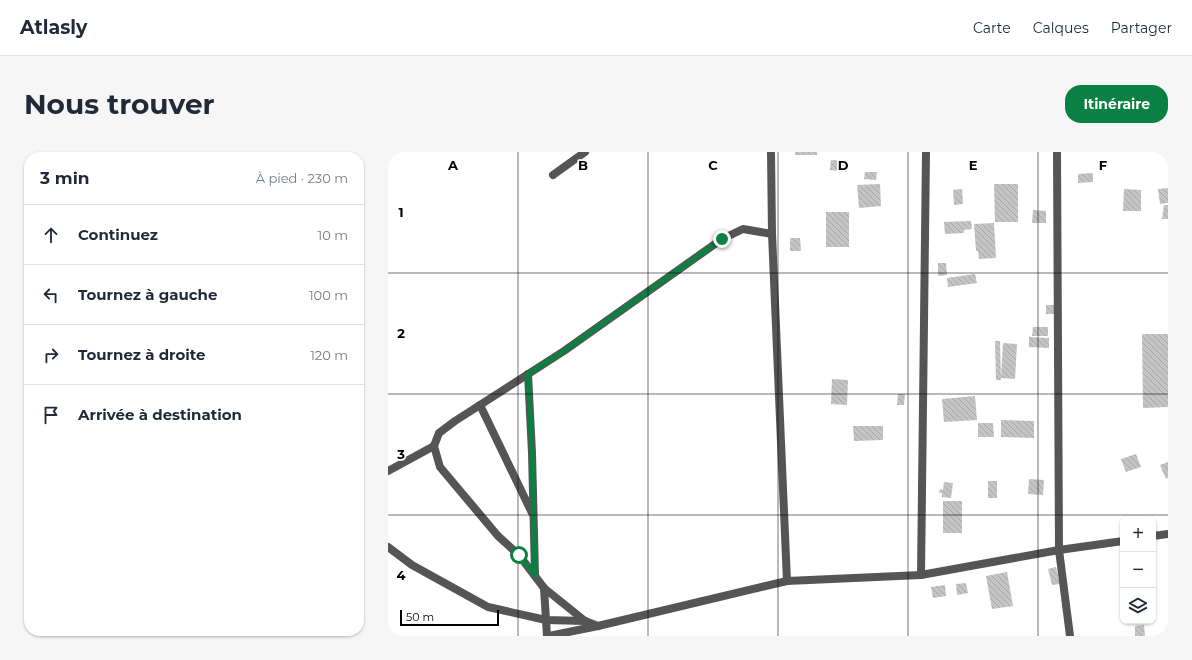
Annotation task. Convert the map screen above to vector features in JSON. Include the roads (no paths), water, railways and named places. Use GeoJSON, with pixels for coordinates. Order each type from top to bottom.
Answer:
{"type":"FeatureCollection","features":[{"type":"Feature","properties":{"kind":"street"},"geometry":{"type":"LineString","coordinates":[[553,175],[585,152]]}},
{"type":"Feature","properties":{"kind":"street"},"geometry":{"type":"LineString","coordinates":[[771,152],[772,234],[787,581]]}},
{"type":"Feature","properties":{"kind":"street"},"geometry":{"type":"LineString","coordinates":[[921,575],[926,152]]}},
{"type":"Feature","properties":{"kind":"street"},"geometry":{"type":"LineString","coordinates":[[1057,152],[1059,550],[1070,636]]}},
{"type":"Feature","properties":{"kind":"street"},"geometry":{"type":"LineString","coordinates":[[598,626],[585,621],[544,588],[519,555],[498,536],[440,467],[434,446],[439,433],[455,421],[564,351],[722,239],[743,229],[772,234]]}},
{"type":"Feature","properties":{"kind":"street"},"geometry":{"type":"LineString","coordinates":[[528,374],[532,453],[535,575]]}},
{"type":"Feature","properties":{"kind":"street"},"geometry":{"type":"LineString","coordinates":[[480,405],[533,516]]}},
{"type":"Feature","properties":{"kind":"street"},"geometry":{"type":"LineString","coordinates":[[388,471],[434,446]]}},
{"type":"Feature","properties":{"kind":"street"},"geometry":{"type":"LineString","coordinates":[[1156,536],[1168,534]]}},
{"type":"Feature","properties":{"kind":"street"},"geometry":{"type":"LineString","coordinates":[[544,588],[548,636],[598,626],[787,581],[921,575],[1059,550],[1120,541]]}},
{"type":"Feature","properties":{"kind":"street"},"geometry":{"type":"LineString","coordinates":[[388,547],[412,564],[488,607],[546,620],[585,621]]}}]}
